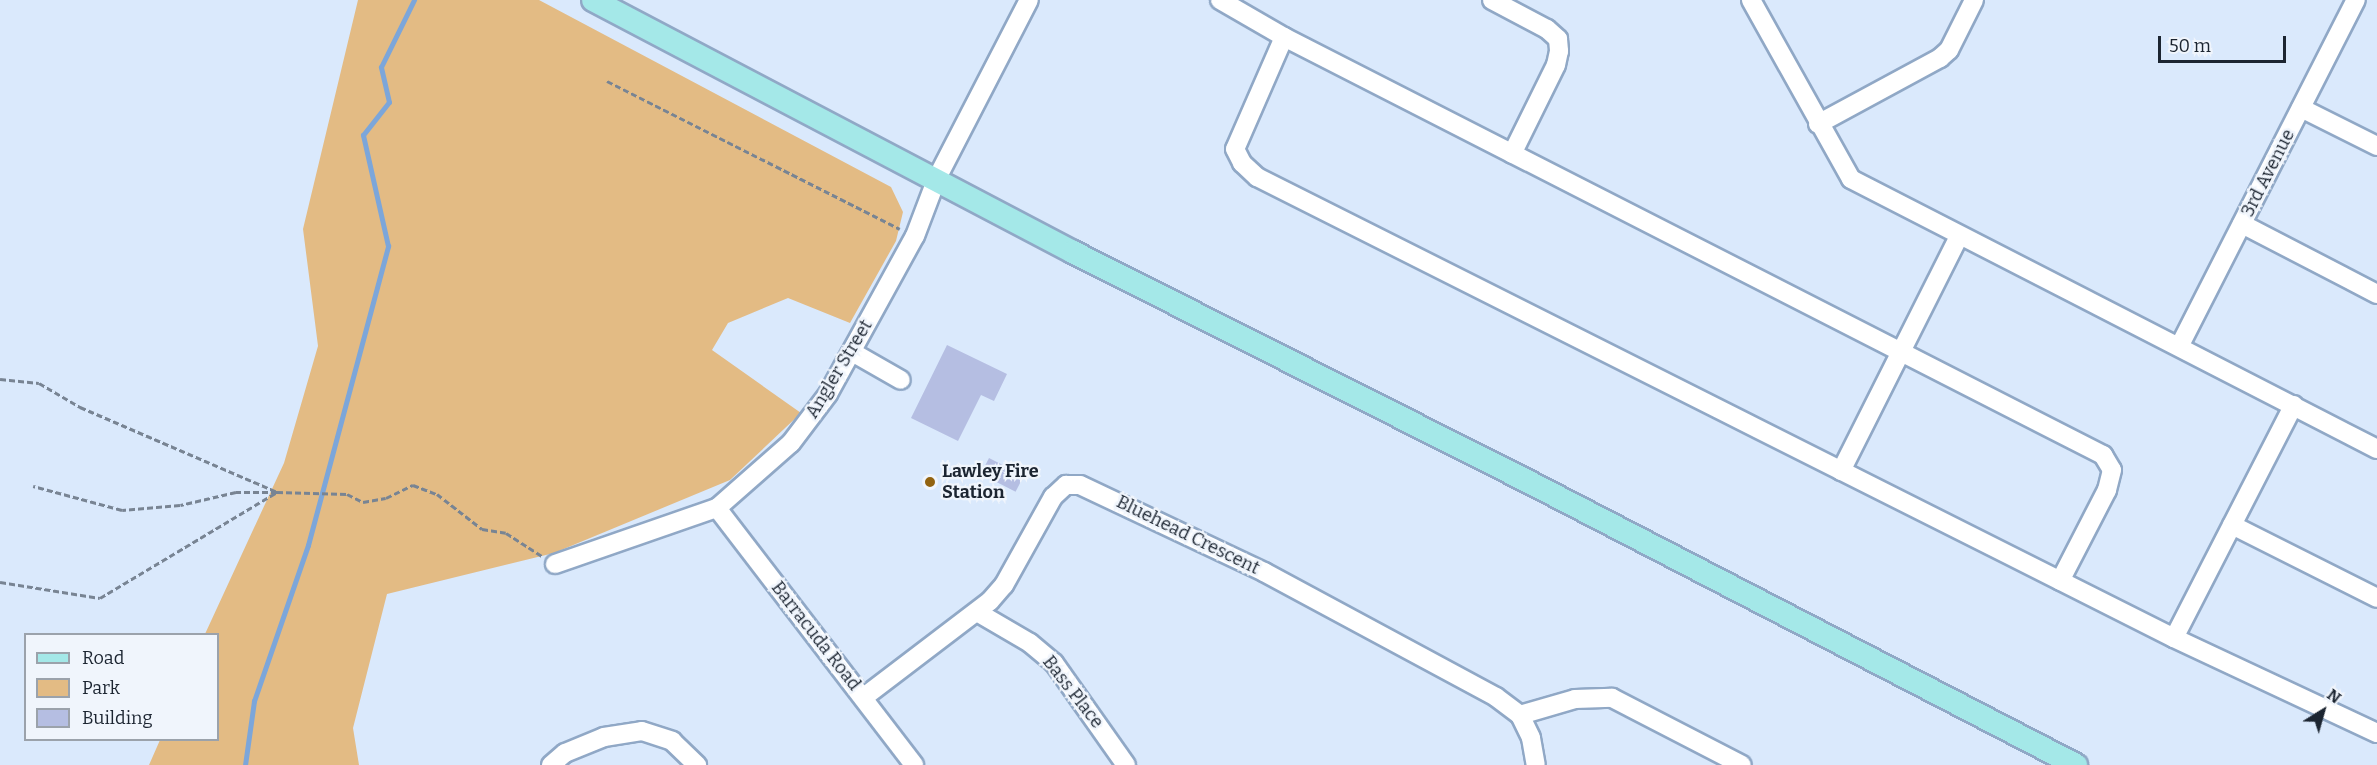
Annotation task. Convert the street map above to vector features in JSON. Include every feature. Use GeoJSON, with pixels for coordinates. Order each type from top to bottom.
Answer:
{"type":"FeatureCollection","features":[{"type":"Feature","properties":{"kind":"main road"},"geometry":{"type":"LineString","coordinates":[[593,0],[937,178],[1073,252],[1528,482],[2076,765]]}},
{"type":"Feature","properties":{"kind":"street","name":"Angler Street"},"geometry":{"type":"LineString","coordinates":[[555,564],[717,508],[791,443],[828,394],[915,236],[937,178],[1029,0]]}},
{"type":"Feature","properties":{"kind":"street"},"geometry":{"type":"LineString","coordinates":[[1220,0],[1284,37],[2103,455],[2112,470],[2107,489],[2060,581]]}},
{"type":"Feature","properties":{"kind":"street"},"geometry":{"type":"LineString","coordinates":[[1492,0],[1548,29],[1558,39],[1559,51],[1556,65],[1512,153]]}},
{"type":"Feature","properties":{"kind":"street"},"geometry":{"type":"LineString","coordinates":[[1751,0],[1818,124],[1851,179],[1959,236],[2180,345],[2377,449]]}},
{"type":"Feature","properties":{"kind":"street"},"geometry":{"type":"LineString","coordinates":[[1818,124],[1940,58],[1950,50],[1974,0]]}},
{"type":"Feature","properties":{"kind":"street","name":"3rd Avenue"},"geometry":{"type":"LineString","coordinates":[[2180,345],[2356,0]]}},
{"type":"Feature","properties":{"kind":"street"},"geometry":{"type":"LineString","coordinates":[[1284,37],[1238,136],[1238,157],[1250,172],[2174,638],[2377,733]]}},
{"type":"Feature","properties":{"kind":"street"},"geometry":{"type":"LineString","coordinates":[[2301,108],[2377,146]]}},
{"type":"Feature","properties":{"kind":"street"},"geometry":{"type":"LineString","coordinates":[[2242,224],[2377,294]]}},
{"type":"Feature","properties":{"kind":"street"},"geometry":{"type":"LineString","coordinates":[[1841,471],[1959,236]]}},
{"type":"Feature","properties":{"kind":"street"},"geometry":{"type":"LineString","coordinates":[[852,352],[901,380]]}},
{"type":"Feature","properties":{"kind":"street"},"geometry":{"type":"LineString","coordinates":[[2174,638],[2294,405]]}},
{"type":"Feature","properties":{"kind":"street","name":"Bluehead Crescent"},"geometry":{"type":"LineString","coordinates":[[864,697],[977,612],[1004,585],[1053,497],[1066,485],[1080,485],[1264,572],[1496,697],[1520,715],[1531,738],[1536,765]]}},
{"type":"Feature","properties":{"kind":"street","name":"Barracuda Road"},"geometry":{"type":"LineString","coordinates":[[717,508],[914,765]]}},
{"type":"Feature","properties":{"kind":"street"},"geometry":{"type":"LineString","coordinates":[[2232,525],[2377,598]]}},
{"type":"Feature","properties":{"kind":"street","name":"Bass Place"},"geometry":{"type":"LineString","coordinates":[[977,612],[1030,643],[1054,663],[1126,765]]}},
{"type":"Feature","properties":{"kind":"street"},"geometry":{"type":"LineString","coordinates":[[1520,715],[1575,699],[1612,698],[1742,765]]}},
{"type":"Feature","properties":{"kind":"street"},"geometry":{"type":"LineString","coordinates":[[551,765],[565,753],[604,737],[642,731],[672,741],[697,765]]}},
{"type":"Feature","properties":{"kind":"path"},"geometry":{"type":"LineString","coordinates":[[607,81],[915,236]]}},
{"type":"Feature","properties":{"kind":"path"},"geometry":{"type":"LineString","coordinates":[[0,378],[39,383],[80,407],[277,492]]}},
{"type":"Feature","properties":{"kind":"path"},"geometry":{"type":"LineString","coordinates":[[33,486],[122,510],[180,505],[236,492],[346,494],[363,502],[386,498],[413,485],[437,494],[482,529],[506,533],[555,564]]}},
{"type":"Feature","properties":{"kind":"path"},"geometry":{"type":"LineString","coordinates":[[0,582],[100,598],[277,492]]}},
{"type":"Feature","properties":{"kind":"green space"},"geometry":{"type":"Polygon","coordinates":[[[358,0],[539,0],[891,187],[903,212],[896,241],[850,323],[788,298],[728,323],[712,350],[801,413],[730,480],[554,553],[387,594],[353,728],[359,765],[149,765],[160,741],[219,741],[219,633],[205,633],[284,463],[318,346],[303,229],[358,0]]]}},
{"type":"Feature","properties":{"kind":"building"},"geometry":{"type":"Polygon","coordinates":[[[947,345],[1007,374],[994,401],[981,395],[958,441],[911,418],[947,345]]]}},
{"type":"Feature","properties":{"kind":"building"},"geometry":{"type":"Polygon","coordinates":[[[989,458],[1024,476],[1016,492],[981,474],[989,458]]]}},
{"type":"Feature","properties":{"kind":"waterway"},"geometry":{"type":"LineString","coordinates":[[245,765],[254,701],[308,545],[388,246],[363,135],[389,102],[381,67],[414,0]]}},
{"type":"Feature","properties":{"kind":"place","name":"Lawley Fire Station"},"geometry":{"type":"Point","coordinates":[930,482]}}]}
